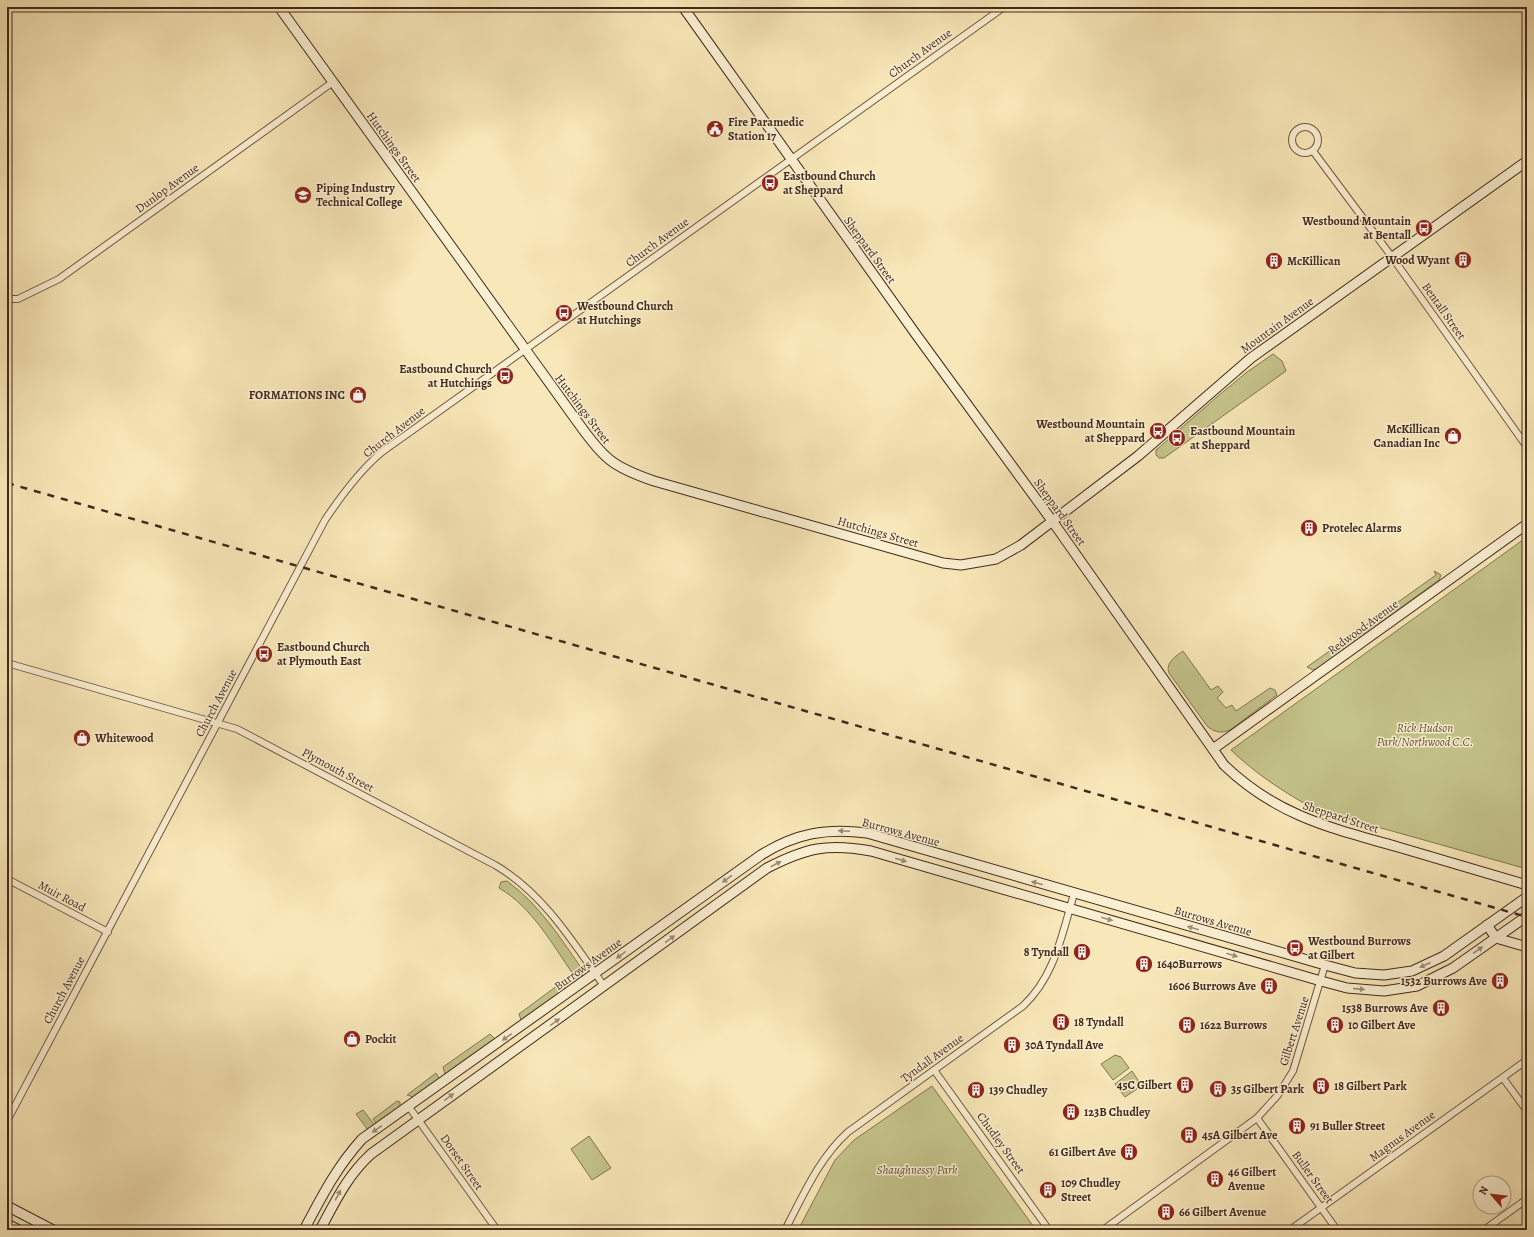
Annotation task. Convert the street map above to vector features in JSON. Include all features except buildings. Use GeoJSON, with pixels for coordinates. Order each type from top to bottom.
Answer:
{"type":"FeatureCollection","features":[{"type":"Feature","properties":{"kind":"street","name":"Hutchings Street"},"geometry":{"type":"LineString","coordinates":[[279,7],[597,449],[612,463],[631,473],[654,481],[943,563],[961,565],[996,559],[1022,545],[1053,522]]}},
{"type":"Feature","properties":{"kind":"street","name":"Sheppard Street"},"geometry":{"type":"LineString","coordinates":[[683,7],[1053,522],[1224,765],[1239,779],[1276,805],[1307,820],[1527,885]]}},
{"type":"Feature","properties":{"kind":"street","name":"Church Avenue"},"geometry":{"type":"LineString","coordinates":[[7,1121],[325,520],[342,495],[382,453],[1004,7]]}},
{"type":"Feature","properties":{"kind":"street","name":"Dunlop Avenue"},"geometry":{"type":"LineString","coordinates":[[7,299],[18,299],[59,279],[333,82]]}},
{"type":"Feature","properties":{"kind":"street"},"geometry":{"type":"LineString","coordinates":[[1307,127],[1317,133],[1319,141],[1313,151],[1303,153],[1294,147],[1292,137],[1298,129],[1307,127]]}},
{"type":"Feature","properties":{"kind":"street","name":"Bentall Street"},"geometry":{"type":"LineString","coordinates":[[1313,151],[1392,257],[1527,447]]}},
{"type":"Feature","properties":{"kind":"street","name":"Mountain Avenue"},"geometry":{"type":"LineString","coordinates":[[1053,522],[1138,456],[1251,358],[1527,161]]}},
{"type":"Feature","properties":{"kind":"street","name":"Redwood Avenue"},"geometry":{"type":"LineString","coordinates":[[1213,749],[1527,524]]}},
{"type":"Feature","properties":{"kind":"street","name":"Plymouth Street"},"geometry":{"type":"LineString","coordinates":[[7,663],[237,729],[512,875],[534,894],[547,909],[604,986]]}},
{"type":"Feature","properties":{"kind":"street","name":"Burrows Avenue"},"geometry":{"type":"LineString","coordinates":[[306,1226],[344,1159],[362,1139],[761,855],[778,844],[797,836],[817,832],[836,831],[868,833],[1074,894],[1354,973],[1384,975],[1412,971],[1444,956],[1527,897]]}},
{"type":"Feature","properties":{"kind":"street"},"geometry":{"type":"LineString","coordinates":[[306,1226],[321,1229],[344,1184],[356,1167],[371,1154],[767,868],[804,851],[819,848],[852,847],[871,851],[1347,988],[1384,991],[1417,986],[1453,968],[1527,916]]}},
{"type":"Feature","properties":{"kind":"street","name":"Muir Road"},"geometry":{"type":"LineString","coordinates":[[7,879],[108,932]]}},
{"type":"Feature","properties":{"kind":"street","name":"Tyndall Avenue"},"geometry":{"type":"LineString","coordinates":[[785,1230],[823,1160],[837,1142],[848,1132],[1023,1006],[1038,990],[1055,960],[1074,894]]}},
{"type":"Feature","properties":{"kind":"street"},"geometry":{"type":"LineString","coordinates":[[1487,925],[1496,938],[1527,947]]}},
{"type":"Feature","properties":{"kind":"street","name":"Gilbert Avenue"},"geometry":{"type":"LineString","coordinates":[[1103,1230],[1257,1118],[1278,1095],[1293,1071],[1325,965]]}},
{"type":"Feature","properties":{"kind":"street","name":"Magnus Avenue"},"geometry":{"type":"LineString","coordinates":[[1290,1230],[1527,1060]]}},
{"type":"Feature","properties":{"kind":"street","name":"Chudley Street"},"geometry":{"type":"LineString","coordinates":[[934,1070],[1049,1230]]}},
{"type":"Feature","properties":{"kind":"street"},"geometry":{"type":"LineString","coordinates":[[1503,1078],[1527,1111]]}},
{"type":"Feature","properties":{"kind":"street","name":"Dorset Street"},"geometry":{"type":"LineString","coordinates":[[409,1107],[497,1230]]}},
{"type":"Feature","properties":{"kind":"street","name":"Buller Street"},"geometry":{"type":"LineString","coordinates":[[1257,1118],[1337,1230]]}},
{"type":"Feature","properties":{"kind":"street"},"geometry":{"type":"LineString","coordinates":[[1484,1230],[1527,1199]]}},
{"type":"Feature","properties":{"kind":"street"},"geometry":{"type":"LineString","coordinates":[[7,1206],[53,1230]]}},
{"type":"Feature","properties":{"kind":"street"},"geometry":{"type":"LineString","coordinates":[[7,1224],[19,1230]]}},
{"type":"Feature","properties":{"kind":"green space"},"geometry":{"type":"Polygon","coordinates":[[[1273,354],[1282,361],[1286,371],[1164,458],[1159,458],[1156,455],[1156,450],[1218,396],[1247,372],[1273,354]]]}},
{"type":"Feature","properties":{"kind":"green space","name":"Rick Hudson Park/Northwood C.C."},"geometry":{"type":"Polygon","coordinates":[[[1527,537],[1527,869],[1328,813],[1322,809],[1302,802],[1283,790],[1256,772],[1231,750],[1527,537]]]}},
{"type":"Feature","properties":{"kind":"green space"},"geometry":{"type":"Polygon","coordinates":[[[1434,571],[1441,575],[1439,580],[1316,669],[1313,670],[1307,667],[1436,575],[1434,571]]]}},
{"type":"Feature","properties":{"kind":"green space"},"geometry":{"type":"Polygon","coordinates":[[[1183,651],[1211,690],[1218,686],[1223,692],[1217,698],[1226,708],[1232,705],[1236,711],[1270,688],[1275,690],[1277,695],[1230,730],[1218,732],[1212,730],[1207,726],[1169,673],[1168,669],[1170,663],[1183,651]]]}},
{"type":"Feature","properties":{"kind":"green space"},"geometry":{"type":"Polygon","coordinates":[[[507,881],[519,890],[540,912],[584,972],[579,981],[525,1020],[521,1020],[519,1014],[573,974],[549,939],[522,905],[499,888],[501,882],[507,881]]]}},
{"type":"Feature","properties":{"kind":"green space"},"geometry":{"type":"Polygon","coordinates":[[[490,1034],[495,1039],[445,1074],[443,1067],[490,1034]]]}},
{"type":"Feature","properties":{"kind":"green space"},"geometry":{"type":"Polygon","coordinates":[[[1115,1055],[1121,1057],[1129,1068],[1113,1080],[1101,1064],[1115,1055]]]}},
{"type":"Feature","properties":{"kind":"green space"},"geometry":{"type":"Polygon","coordinates":[[[1132,1071],[1138,1080],[1137,1089],[1125,1097],[1115,1084],[1132,1071]]]}},
{"type":"Feature","properties":{"kind":"green space"},"geometry":{"type":"Polygon","coordinates":[[[436,1073],[440,1080],[413,1097],[407,1095],[436,1073]]]}},
{"type":"Feature","properties":{"kind":"green space","name":"Shaughnessy Park"},"geometry":{"type":"Polygon","coordinates":[[[932,1086],[1036,1230],[798,1230],[835,1160],[854,1140],[932,1086]]]}},
{"type":"Feature","properties":{"kind":"green space"},"geometry":{"type":"Polygon","coordinates":[[[397,1101],[400,1102],[400,1107],[378,1126],[373,1119],[397,1101]]]}},
{"type":"Feature","properties":{"kind":"green space"},"geometry":{"type":"Polygon","coordinates":[[[363,1110],[376,1127],[368,1130],[356,1114],[363,1110]]]}},
{"type":"Feature","properties":{"kind":"green space"},"geometry":{"type":"Polygon","coordinates":[[[589,1136],[611,1168],[592,1180],[571,1149],[589,1136]]]}},
{"type":"Feature","properties":{"kind":"railway"},"geometry":{"type":"LineString","coordinates":[[7,483],[1527,917]]}},
{"type":"Feature","properties":{"kind":"place","name":"Fire Paramedic Station 17"},"geometry":{"type":"Point","coordinates":[715,129]}},
{"type":"Feature","properties":{"kind":"place","name":"Eastbound Church at Sheppard"},"geometry":{"type":"Point","coordinates":[770,183]}},
{"type":"Feature","properties":{"kind":"place","name":"Piping Industry Technical College"},"geometry":{"type":"Point","coordinates":[303,195]}},
{"type":"Feature","properties":{"kind":"place","name":"Westbound Mountain at Bentall"},"geometry":{"type":"Point","coordinates":[1424,228]}},
{"type":"Feature","properties":{"kind":"place","name":"Wood Wyant"},"geometry":{"type":"Point","coordinates":[1463,260]}},
{"type":"Feature","properties":{"kind":"place","name":"McKillican"},"geometry":{"type":"Point","coordinates":[1274,261]}},
{"type":"Feature","properties":{"kind":"place","name":"Westbound Church at Hutchings"},"geometry":{"type":"Point","coordinates":[564,313]}},
{"type":"Feature","properties":{"kind":"place","name":"Eastbound Church at Hutchings"},"geometry":{"type":"Point","coordinates":[505,376]}},
{"type":"Feature","properties":{"kind":"place","name":"FORMATIONS INC"},"geometry":{"type":"Point","coordinates":[358,395]}},
{"type":"Feature","properties":{"kind":"place","name":"Westbound Mountain at Sheppard"},"geometry":{"type":"Point","coordinates":[1158,431]}},
{"type":"Feature","properties":{"kind":"place","name":"McKillican Canadian Inc"},"geometry":{"type":"Point","coordinates":[1453,436]}},
{"type":"Feature","properties":{"kind":"place","name":"Eastbound Mountain at Sheppard"},"geometry":{"type":"Point","coordinates":[1177,438]}},
{"type":"Feature","properties":{"kind":"place","name":"Protelec Alarms"},"geometry":{"type":"Point","coordinates":[1309,528]}},
{"type":"Feature","properties":{"kind":"place","name":"Eastbound Church at Plymouth East"},"geometry":{"type":"Point","coordinates":[264,654]}},
{"type":"Feature","properties":{"kind":"place","name":"Whitewood"},"geometry":{"type":"Point","coordinates":[82,738]}},
{"type":"Feature","properties":{"kind":"place","name":"Westbound Burrows at Gilbert"},"geometry":{"type":"Point","coordinates":[1295,948]}},
{"type":"Feature","properties":{"kind":"place","name":"8 Tyndall"},"geometry":{"type":"Point","coordinates":[1082,952]}},
{"type":"Feature","properties":{"kind":"place","name":"1640Burrows"},"geometry":{"type":"Point","coordinates":[1144,964]}},
{"type":"Feature","properties":{"kind":"place","name":"1532 Burrows Ave"},"geometry":{"type":"Point","coordinates":[1500,981]}},
{"type":"Feature","properties":{"kind":"place","name":"1606 Burrows Ave"},"geometry":{"type":"Point","coordinates":[1269,986]}},
{"type":"Feature","properties":{"kind":"place","name":"1538 Burrows Ave"},"geometry":{"type":"Point","coordinates":[1441,1008]}},
{"type":"Feature","properties":{"kind":"place","name":"18 Tyndall"},"geometry":{"type":"Point","coordinates":[1061,1022]}},
{"type":"Feature","properties":{"kind":"place","name":"1622 Burrows"},"geometry":{"type":"Point","coordinates":[1187,1025]}},
{"type":"Feature","properties":{"kind":"place","name":"10 Gilbert Ave"},"geometry":{"type":"Point","coordinates":[1335,1025]}},
{"type":"Feature","properties":{"kind":"place","name":"Pockit"},"geometry":{"type":"Point","coordinates":[352,1039]}},
{"type":"Feature","properties":{"kind":"place","name":"30A Tyndall Ave"},"geometry":{"type":"Point","coordinates":[1012,1045]}},
{"type":"Feature","properties":{"kind":"place","name":"45C Gilbert"},"geometry":{"type":"Point","coordinates":[1185,1085]}},
{"type":"Feature","properties":{"kind":"place","name":"18 Gilbert Park"},"geometry":{"type":"Point","coordinates":[1321,1086]}},
{"type":"Feature","properties":{"kind":"place","name":"35 Gilbert Park"},"geometry":{"type":"Point","coordinates":[1218,1089]}},
{"type":"Feature","properties":{"kind":"place","name":"139 Chudley"},"geometry":{"type":"Point","coordinates":[976,1090]}},
{"type":"Feature","properties":{"kind":"place","name":"123B Chudley"},"geometry":{"type":"Point","coordinates":[1071,1112]}},
{"type":"Feature","properties":{"kind":"place","name":"91 Buller Street"},"geometry":{"type":"Point","coordinates":[1297,1126]}},
{"type":"Feature","properties":{"kind":"place","name":"45A Gilbert Ave"},"geometry":{"type":"Point","coordinates":[1189,1135]}},
{"type":"Feature","properties":{"kind":"place","name":"61 Gilbert Ave"},"geometry":{"type":"Point","coordinates":[1129,1152]}},
{"type":"Feature","properties":{"kind":"place","name":"46 Gilbert Avenue"},"geometry":{"type":"Point","coordinates":[1215,1179]}},
{"type":"Feature","properties":{"kind":"place","name":"109 Chudley Street"},"geometry":{"type":"Point","coordinates":[1048,1190]}},
{"type":"Feature","properties":{"kind":"place","name":"66 Gilbert Avenue"},"geometry":{"type":"Point","coordinates":[1166,1212]}}]}
